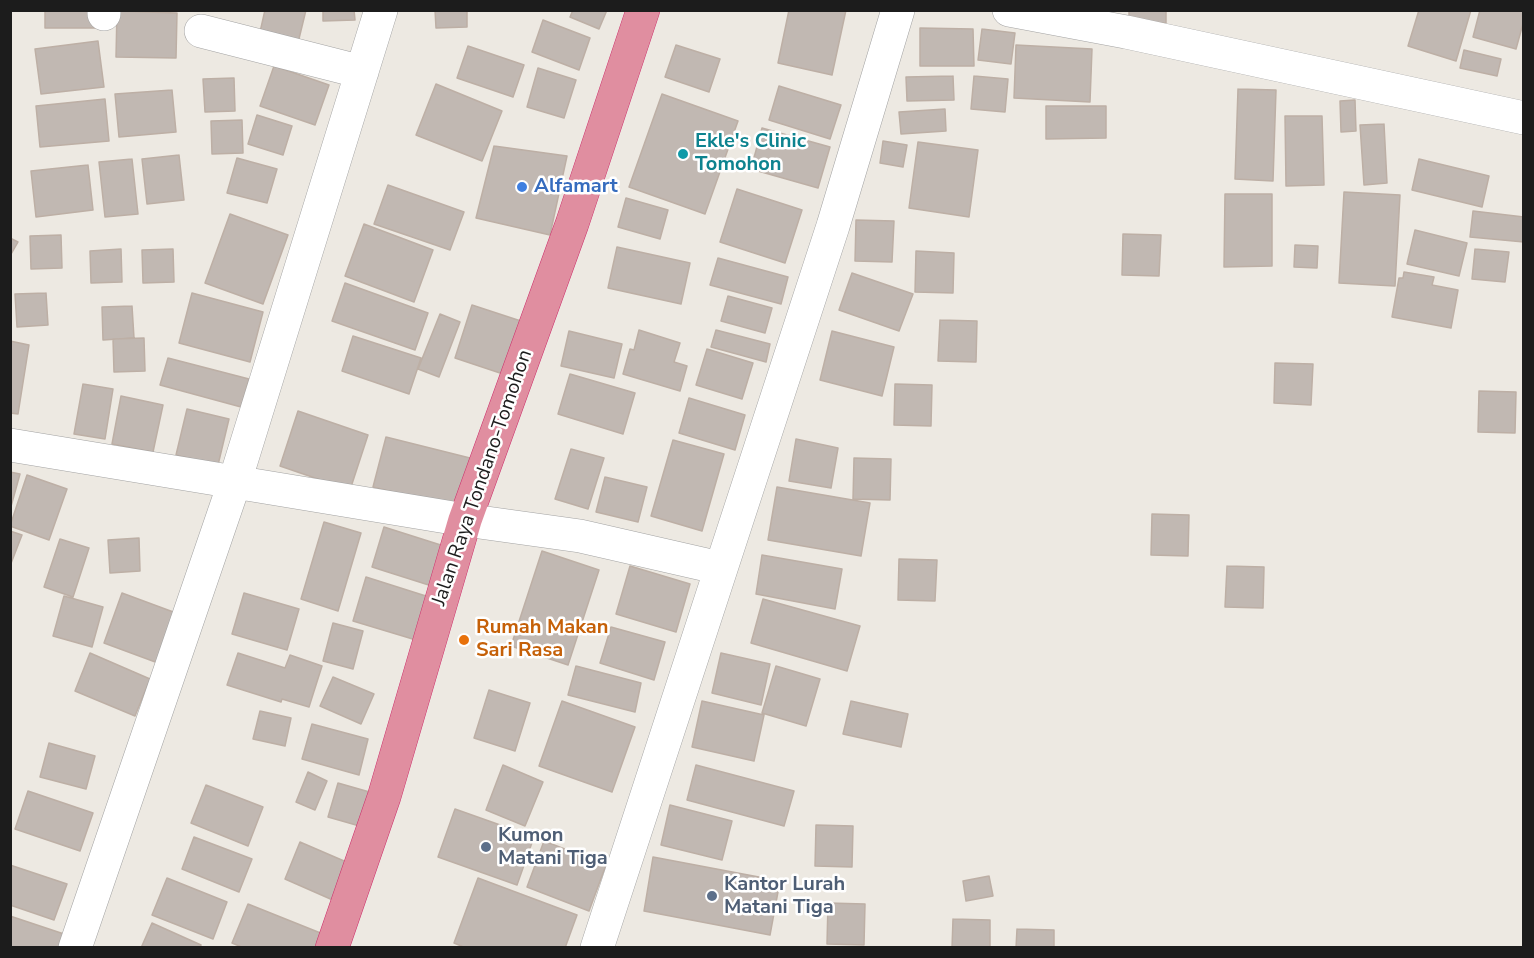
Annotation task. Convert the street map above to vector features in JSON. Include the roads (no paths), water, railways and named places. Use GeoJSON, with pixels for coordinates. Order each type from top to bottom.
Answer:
{"type":"FeatureCollection","features":[{"type":"Feature","properties":{"kind":"highway","name":"Jalan Raya Tondano-Tomohon"},"geometry":{"type":"LineString","coordinates":[[332,948],[384,796],[465,520],[572,224],[643,10]]}},
{"type":"Feature","properties":{"kind":"street"},"geometry":{"type":"LineString","coordinates":[[75,948],[235,481],[381,10]]}},
{"type":"Feature","properties":{"kind":"street"},"geometry":{"type":"LineString","coordinates":[[597,948],[833,226],[898,10]]}},
{"type":"Feature","properties":{"kind":"street"},"geometry":{"type":"LineString","coordinates":[[1010,10],[1137,34],[1524,118]]}},
{"type":"Feature","properties":{"kind":"street"},"geometry":{"type":"LineString","coordinates":[[201,31],[362,72]]}},
{"type":"Feature","properties":{"kind":"street"},"geometry":{"type":"LineString","coordinates":[[10,445],[465,520],[580,536],[720,568]]}},
{"type":"Feature","properties":{"kind":"place","name":"Ekle's Clinic Tomohon"},"geometry":{"type":"Point","coordinates":[683,154]}},
{"type":"Feature","properties":{"kind":"place","name":"Alfamart"},"geometry":{"type":"Point","coordinates":[522,187]}},
{"type":"Feature","properties":{"kind":"place","name":"Rumah Makan Sari Rasa"},"geometry":{"type":"Point","coordinates":[464,640]}},
{"type":"Feature","properties":{"kind":"place","name":"Kumon Matani Tiga"},"geometry":{"type":"Point","coordinates":[486,847]}},
{"type":"Feature","properties":{"kind":"place","name":"Kantor Lurah Matani Tiga"},"geometry":{"type":"Point","coordinates":[712,896]}}]}
